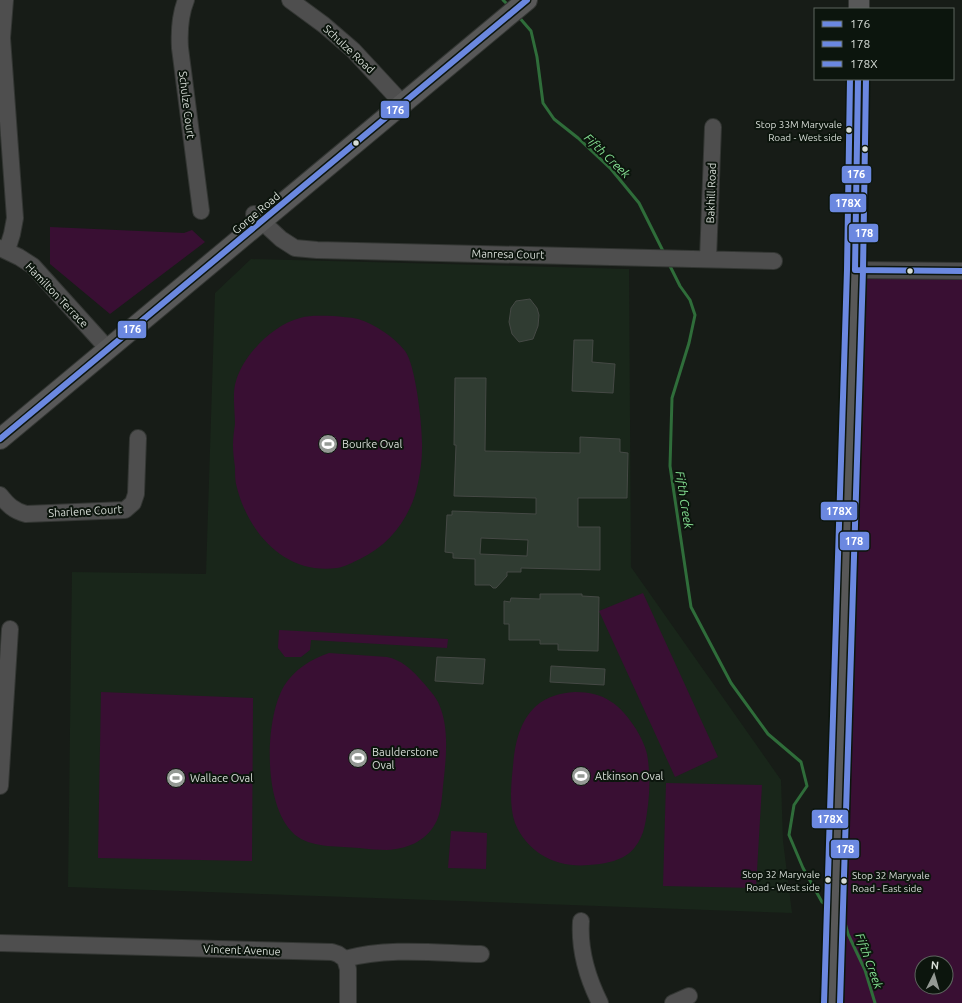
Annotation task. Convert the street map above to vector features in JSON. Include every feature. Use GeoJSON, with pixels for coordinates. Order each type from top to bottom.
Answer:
{"type":"FeatureCollection","features":[{"type":"Feature","properties":{"kind":"main road","name":"Gorge Road"},"geometry":{"type":"LineString","coordinates":[[0,439],[104,345],[513,6]]}},
{"type":"Feature","properties":{"kind":"main road"},"geometry":{"type":"LineString","coordinates":[[832,1003],[855,270],[858,80]]}},
{"type":"Feature","properties":{"kind":"main road","name":"Gorge Road"},"geometry":{"type":"LineString","coordinates":[[0,427],[75,364],[104,345]]}},
{"type":"Feature","properties":{"kind":"street"},"geometry":{"type":"LineString","coordinates":[[3,249],[12,234],[15,218],[4,138],[2,38],[5,0]]}},
{"type":"Feature","properties":{"kind":"street","name":"Schulze Court"},"geometry":{"type":"LineString","coordinates":[[186,0],[182,12],[179,31],[201,211]]}},
{"type":"Feature","properties":{"kind":"street","name":"Schulze Road"},"geometry":{"type":"LineString","coordinates":[[290,0],[324,25],[353,50],[400,100]]}},
{"type":"Feature","properties":{"kind":"street","name":"Bakhill Road"},"geometry":{"type":"LineString","coordinates":[[708,260],[713,127]]}},
{"type":"Feature","properties":{"kind":"street","name":"Manresa Court"},"geometry":{"type":"LineString","coordinates":[[258,218],[281,239],[295,248],[316,250],[774,261]]}},
{"type":"Feature","properties":{"kind":"street","name":"Hamilton Terrace"},"geometry":{"type":"LineString","coordinates":[[3,249],[33,266],[104,345]]}},
{"type":"Feature","properties":{"kind":"street"},"geometry":{"type":"LineString","coordinates":[[855,270],[962,271]]}},
{"type":"Feature","properties":{"kind":"street","name":"Sharlene Court"},"geometry":{"type":"LineString","coordinates":[[0,495],[12,509],[26,514],[125,510],[130,507],[136,494],[138,438]]}},
{"type":"Feature","properties":{"kind":"street"},"geometry":{"type":"LineString","coordinates":[[0,786],[2,713],[10,629]]}},
{"type":"Feature","properties":{"kind":"street"},"geometry":{"type":"LineString","coordinates":[[581,921],[581,945],[583,957],[592,986],[600,1003]]}},
{"type":"Feature","properties":{"kind":"street","name":"Vincent Avenue"},"geometry":{"type":"LineString","coordinates":[[0,943],[332,952],[345,959]]}},
{"type":"Feature","properties":{"kind":"street"},"geometry":{"type":"LineString","coordinates":[[348,1003],[348,969],[345,959],[362,954],[388,952],[481,954]]}},
{"type":"Feature","properties":{"kind":"street"},"geometry":{"type":"LineString","coordinates":[[673,1003],[689,996]]}},
{"type":"Feature","properties":{"kind":"shaded area"},"geometry":{"type":"Polygon","coordinates":[[[50,227],[184,233],[192,230],[205,242],[110,314],[50,264],[50,227]]]}},
{"type":"Feature","properties":{"kind":"shaded area"},"geometry":{"type":"Polygon","coordinates":[[[251,259],[629,269],[631,567],[781,780],[783,841],[792,913],[68,887],[72,572],[206,574],[215,293],[251,259]]]}},
{"type":"Feature","properties":{"kind":"shaded area"},"geometry":{"type":"Polygon","coordinates":[[[855,270],[962,271],[962,1003],[831,1003],[855,270]]]}},
{"type":"Feature","properties":{"kind":"shaded area","name":"Bourke Oval"},"geometry":{"type":"Polygon","coordinates":[[[312,316],[355,318],[371,324],[390,336],[405,351],[409,358],[418,398],[422,455],[415,495],[406,515],[394,533],[370,554],[346,566],[337,568],[319,568],[302,565],[286,558],[272,548],[260,535],[243,505],[236,483],[233,454],[235,424],[234,391],[240,371],[246,361],[261,342],[270,334],[280,327],[300,318],[312,316]]]}},
{"type":"Feature","properties":{"kind":"shaded area"},"geometry":{"type":"Polygon","coordinates":[[[643,593],[718,757],[675,777],[599,611],[643,593]]]}},
{"type":"Feature","properties":{"kind":"shaded area"},"geometry":{"type":"Polygon","coordinates":[[[279,630],[448,639],[447,648],[311,640],[310,650],[301,657],[285,657],[278,648],[279,630]]]}},
{"type":"Feature","properties":{"kind":"shaded area","name":"Baulderstone Oval"},"geometry":{"type":"Polygon","coordinates":[[[329,653],[387,657],[397,660],[416,674],[438,702],[442,712],[446,732],[445,765],[439,816],[426,836],[408,846],[387,850],[377,850],[327,846],[304,841],[286,825],[278,808],[272,787],[270,765],[270,742],[277,701],[288,680],[298,670],[316,658],[329,653]]]}},
{"type":"Feature","properties":{"kind":"shaded area","name":"Wallace Oval"},"geometry":{"type":"Polygon","coordinates":[[[101,692],[253,698],[252,861],[98,858],[101,692]]]}},
{"type":"Feature","properties":{"kind":"shaded area","name":"Atkinson Oval"},"geometry":{"type":"Polygon","coordinates":[[[575,692],[595,694],[617,706],[636,729],[645,747],[648,760],[649,799],[646,821],[641,837],[635,847],[626,856],[601,864],[566,864],[545,857],[528,843],[521,834],[513,816],[511,802],[512,773],[515,750],[522,726],[530,712],[545,700],[559,694],[575,692]]]}},
{"type":"Feature","properties":{"kind":"shaded area"},"geometry":{"type":"Polygon","coordinates":[[[666,783],[762,785],[756,888],[663,886],[666,783]]]}},
{"type":"Feature","properties":{"kind":"shaded area"},"geometry":{"type":"Polygon","coordinates":[[[451,831],[487,833],[486,869],[448,868],[451,831]]]}},
{"type":"Feature","properties":{"kind":"building"},"geometry":{"type":"Polygon","coordinates":[[[530,299],[537,308],[539,315],[538,326],[533,339],[519,342],[512,334],[509,322],[511,308],[516,301],[530,299]]]}},
{"type":"Feature","properties":{"kind":"building"},"geometry":{"type":"Polygon","coordinates":[[[574,340],[593,340],[592,362],[615,364],[613,393],[572,391],[574,340]]]}},
{"type":"Feature","properties":{"kind":"building"},"geometry":{"type":"Polygon","coordinates":[[[455,378],[486,378],[485,451],[580,453],[580,437],[620,439],[620,452],[628,453],[627,498],[578,498],[578,527],[600,527],[600,570],[521,568],[521,572],[507,572],[507,576],[496,588],[493,588],[490,585],[475,585],[475,559],[453,558],[453,553],[445,552],[447,515],[452,515],[452,511],[536,514],[536,498],[454,496],[456,445],[454,445],[455,378]],[[481,538],[480,554],[527,556],[528,540],[481,538]]]}},
{"type":"Feature","properties":{"kind":"building"},"geometry":{"type":"Polygon","coordinates":[[[540,594],[582,594],[582,596],[599,597],[598,651],[558,650],[558,644],[540,644],[540,640],[509,640],[509,624],[504,624],[504,601],[510,602],[511,598],[540,599],[540,594]]]}},
{"type":"Feature","properties":{"kind":"building"},"geometry":{"type":"Polygon","coordinates":[[[437,657],[485,659],[483,684],[435,681],[437,657]]]}},
{"type":"Feature","properties":{"kind":"building"},"geometry":{"type":"Polygon","coordinates":[[[551,666],[605,669],[604,685],[550,682],[551,666]]]}},
{"type":"Feature","properties":{"kind":"waterway","name":"Fifth Creek"},"geometry":{"type":"LineString","coordinates":[[503,0],[509,6]]}},
{"type":"Feature","properties":{"kind":"waterway","name":"Fifth Creek"},"geometry":{"type":"LineString","coordinates":[[518,16],[531,31],[537,57],[543,103],[554,119],[578,138],[611,169],[639,203],[664,253]]}},
{"type":"Feature","properties":{"kind":"waterway","name":"Fifth Creek"},"geometry":{"type":"LineString","coordinates":[[669,264],[680,286],[690,300],[695,315],[689,343],[672,398],[670,466],[691,607],[731,683],[768,734],[801,762],[807,786],[794,805],[789,835],[803,868],[822,902],[828,906]]}},
{"type":"Feature","properties":{"kind":"waterway","name":"Fifth Creek"},"geometry":{"type":"LineString","coordinates":[[844,919],[848,934],[865,970],[875,1003]]}},
{"type":"Feature","properties":{"kind":"transit line","name":"176"},"geometry":{"type":"LineString","coordinates":[[0,439],[527,0]]}},
{"type":"Feature","properties":{"kind":"transit line","name":"178X"},"geometry":{"type":"LineString","coordinates":[[824,1003],[847,270],[850,80]]}},
{"type":"Feature","properties":{"kind":"transit line","name":"176"},"geometry":{"type":"LineString","coordinates":[[855,270],[858,80]]}},
{"type":"Feature","properties":{"kind":"transit line","name":"178"},"geometry":{"type":"LineString","coordinates":[[840,1003],[863,270],[866,80]]}},
{"type":"Feature","properties":{"kind":"transit line","name":"176"},"geometry":{"type":"LineString","coordinates":[[855,270],[962,271]]}},
{"type":"Feature","properties":{"kind":"place","name":"Stop 33M Maryvale Road - West side"},"geometry":{"type":"Point","coordinates":[849,130]}},
{"type":"Feature","properties":{"kind":"place","name":"Bourke Oval"},"geometry":{"type":"Point","coordinates":[328,444]}},
{"type":"Feature","properties":{"kind":"place","name":"Baulderstone Oval"},"geometry":{"type":"Point","coordinates":[358,758]}},
{"type":"Feature","properties":{"kind":"place","name":"Atkinson Oval"},"geometry":{"type":"Point","coordinates":[581,776]}},
{"type":"Feature","properties":{"kind":"place","name":"Wallace Oval"},"geometry":{"type":"Point","coordinates":[176,778]}},
{"type":"Feature","properties":{"kind":"place","name":"Stop 32 Maryvale Road - West side"},"geometry":{"type":"Point","coordinates":[828,880]}},
{"type":"Feature","properties":{"kind":"place","name":"Stop 32 Maryvale Road - East side"},"geometry":{"type":"Point","coordinates":[844,881]}}]}
